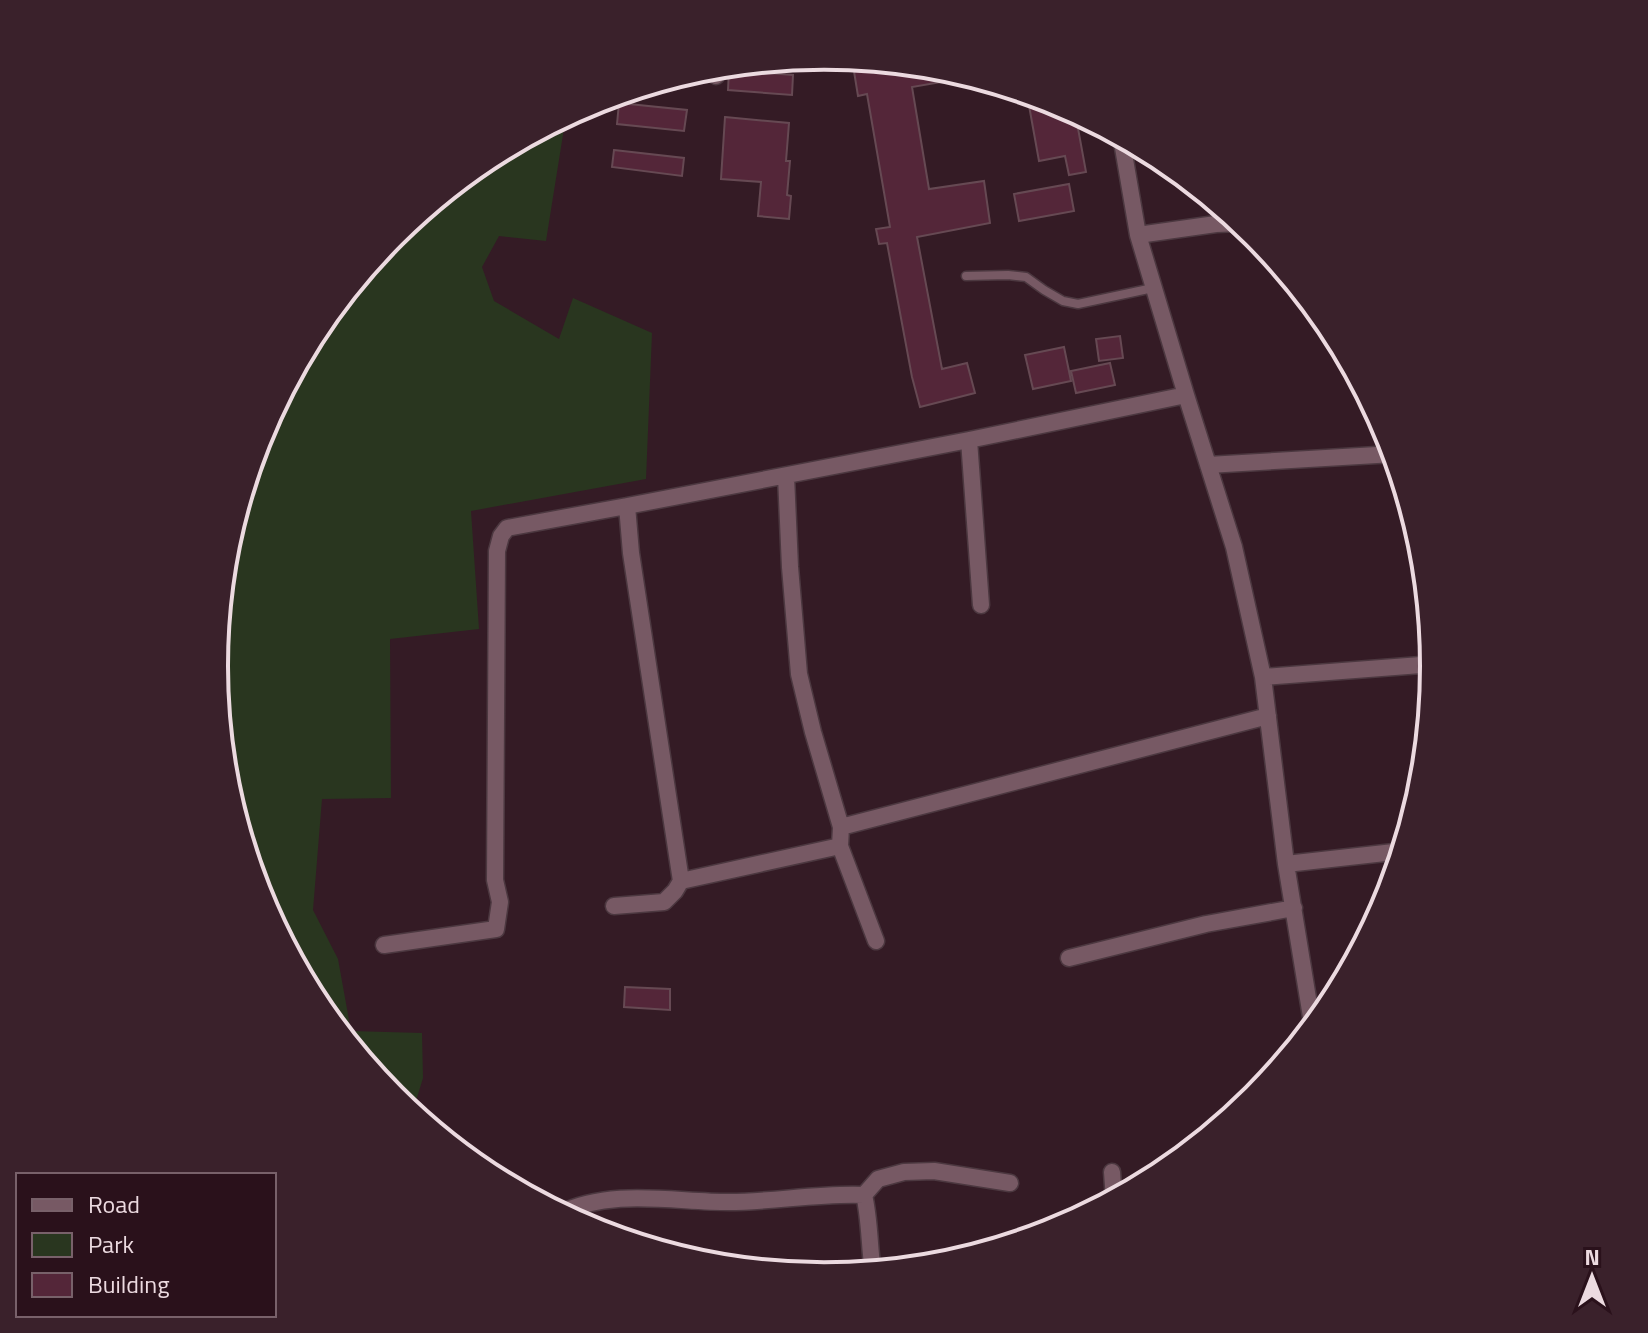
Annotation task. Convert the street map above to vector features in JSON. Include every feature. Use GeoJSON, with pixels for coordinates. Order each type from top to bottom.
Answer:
{"type":"FeatureCollection","features":[{"type":"Feature","properties":{"kind":"street"},"geometry":{"type":"LineString","coordinates":[[1124,151],[1138,235],[1234,547],[1263,677],[1286,864],[1310,1012]]}},
{"type":"Feature","properties":{"kind":"street"},"geometry":{"type":"LineString","coordinates":[[1138,235],[1224,225]]}},
{"type":"Feature","properties":{"kind":"street"},"geometry":{"type":"LineString","coordinates":[[384,945],[496,929],[500,902],[495,880],[497,551],[507,528],[786,476],[1186,395]]}},
{"type":"Feature","properties":{"kind":"street"},"geometry":{"type":"LineString","coordinates":[[969,440],[981,605]]}},
{"type":"Feature","properties":{"kind":"street"},"geometry":{"type":"LineString","coordinates":[[1208,465],[1381,455]]}},
{"type":"Feature","properties":{"kind":"street"},"geometry":{"type":"LineString","coordinates":[[786,476],[799,674],[841,827],[840,846],[876,941]]}},
{"type":"Feature","properties":{"kind":"street"},"geometry":{"type":"LineString","coordinates":[[614,906],[664,902],[681,881],[631,553],[627,506]]}},
{"type":"Feature","properties":{"kind":"street"},"geometry":{"type":"LineString","coordinates":[[1263,677],[1420,665]]}},
{"type":"Feature","properties":{"kind":"street"},"geometry":{"type":"LineString","coordinates":[[841,827],[1268,716]]}},
{"type":"Feature","properties":{"kind":"street"},"geometry":{"type":"LineString","coordinates":[[681,881],[840,846]]}},
{"type":"Feature","properties":{"kind":"street"},"geometry":{"type":"LineString","coordinates":[[1286,864],[1391,852]]}},
{"type":"Feature","properties":{"kind":"street"},"geometry":{"type":"LineString","coordinates":[[1069,958],[1206,924],[1294,908]]}},
{"type":"Feature","properties":{"kind":"street"},"geometry":{"type":"LineString","coordinates":[[864,1195],[878,1179],[904,1172],[934,1171],[1010,1183]]}},
{"type":"Feature","properties":{"kind":"street"},"geometry":{"type":"LineString","coordinates":[[1112,1172],[1113,1188]]}},
{"type":"Feature","properties":{"kind":"street"},"geometry":{"type":"LineString","coordinates":[[574,1207],[635,1198],[730,1202],[864,1195]]}},
{"type":"Feature","properties":{"kind":"street"},"geometry":{"type":"LineString","coordinates":[[864,1195],[872,1261]]}},
{"type":"Feature","properties":{"kind":"lane"},"geometry":{"type":"LineString","coordinates":[[966,276],[1026,277],[1053,296],[1078,304],[1154,288]]}},
{"type":"Feature","properties":{"kind":"green space"},"geometry":{"type":"Polygon","coordinates":[[[564,130],[546,241],[499,236],[482,267],[494,301],[559,339],[573,298],[652,333],[646,479],[471,511],[479,629],[390,639],[391,798],[322,799],[313,910],[338,959],[351,1030],[307,965],[273,895],[259,858],[239,783],[229,706],[229,627],[239,550],[248,512],[259,475],[289,403],[307,368],[351,303],[402,245],[461,193],[526,150],[564,130]]]}},
{"type":"Feature","properties":{"kind":"green space"},"geometry":{"type":"Polygon","coordinates":[[[352,1031],[422,1033],[423,1078],[416,1101],[352,1031]]]}},
{"type":"Feature","properties":{"kind":"building"},"geometry":{"type":"Polygon","coordinates":[[[854,71],[943,82],[912,87],[929,189],[984,181],[990,223],[917,237],[942,369],[967,363],[975,393],[920,407],[887,243],[879,244],[876,229],[890,227],[867,94],[858,96],[854,71]]]}},
{"type":"Feature","properties":{"kind":"building"},"geometry":{"type":"Polygon","coordinates":[[[766,73],[793,75],[792,95],[728,90],[729,78],[766,73]]]}},
{"type":"Feature","properties":{"kind":"building"},"geometry":{"type":"Polygon","coordinates":[[[627,104],[687,110],[684,131],[617,124],[619,107],[627,104]]]}},
{"type":"Feature","properties":{"kind":"building"},"geometry":{"type":"Polygon","coordinates":[[[1029,107],[1078,127],[1086,172],[1069,175],[1065,156],[1039,161],[1029,107]]]}},
{"type":"Feature","properties":{"kind":"building"},"geometry":{"type":"Polygon","coordinates":[[[725,117],[789,123],[786,161],[790,161],[787,195],[791,196],[789,219],[758,216],[761,182],[721,179],[725,117]]]}},
{"type":"Feature","properties":{"kind":"building"},"geometry":{"type":"Polygon","coordinates":[[[614,150],[684,158],[682,176],[612,167],[614,150]]]}},
{"type":"Feature","properties":{"kind":"building"},"geometry":{"type":"Polygon","coordinates":[[[1069,184],[1074,211],[1019,221],[1014,194],[1069,184]]]}},
{"type":"Feature","properties":{"kind":"building"},"geometry":{"type":"Polygon","coordinates":[[[1120,336],[1123,358],[1099,361],[1096,339],[1120,336]]]}},
{"type":"Feature","properties":{"kind":"building"},"geometry":{"type":"Polygon","coordinates":[[[1064,347],[1071,381],[1033,389],[1025,355],[1064,347]]]}},
{"type":"Feature","properties":{"kind":"building"},"geometry":{"type":"Polygon","coordinates":[[[1110,363],[1115,385],[1076,393],[1071,371],[1110,363]]]}},
{"type":"Feature","properties":{"kind":"building"},"geometry":{"type":"Polygon","coordinates":[[[625,987],[670,989],[670,1010],[624,1007],[625,987]]]}}]}
